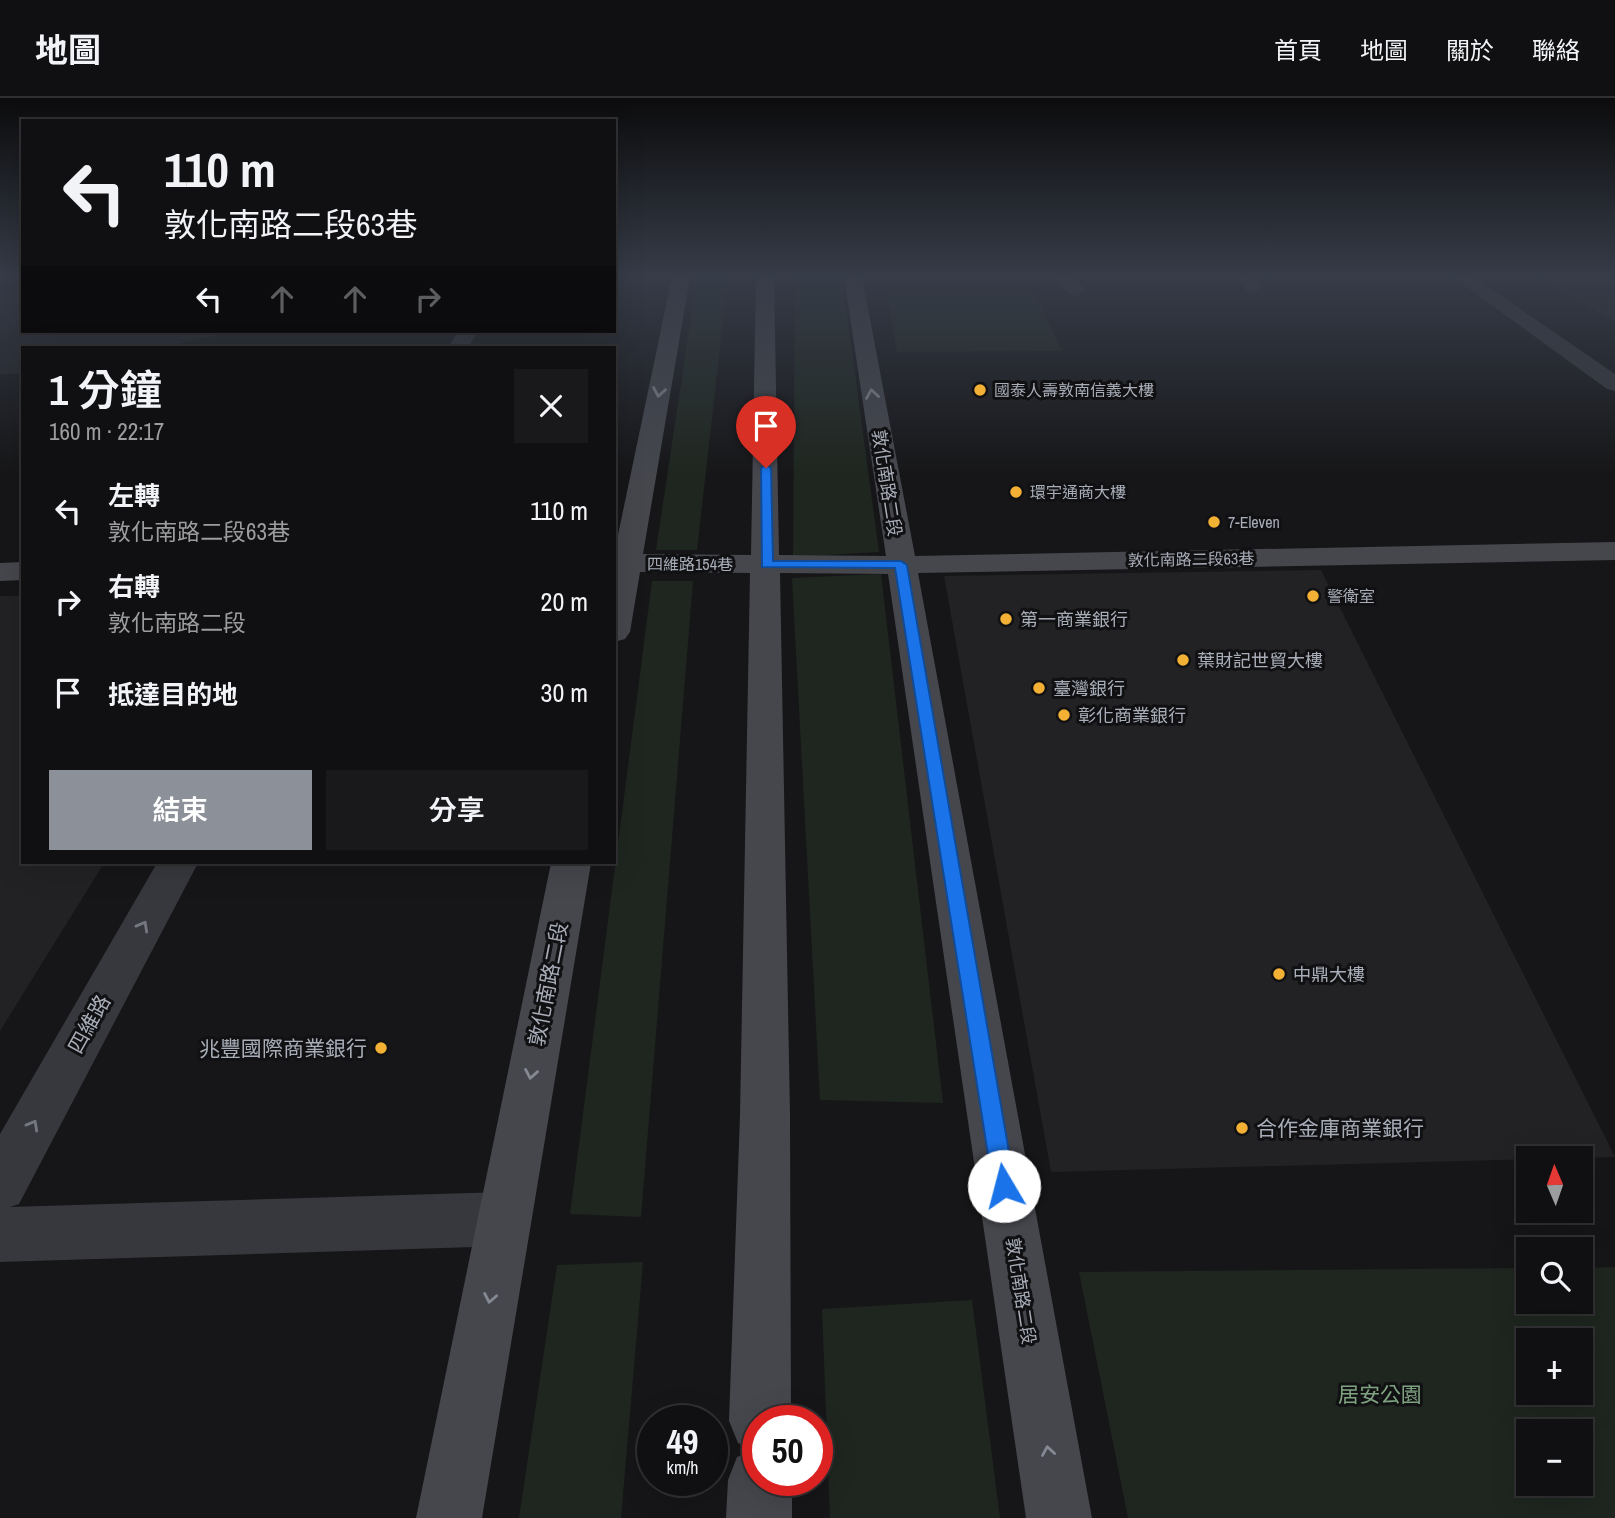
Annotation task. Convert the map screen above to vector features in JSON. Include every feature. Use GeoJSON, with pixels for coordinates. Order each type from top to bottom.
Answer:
{"type":"FeatureCollection","features":[{"type":"Feature","properties":{"kind":"main road"},"geometry":{"type":"LineString","coordinates":[[616,612],[621,563],[667,343]]}},
{"type":"Feature","properties":{"kind":"main road"},"geometry":{"type":"LineString","coordinates":[[760,1405],[765,1115],[765,343]]}},
{"type":"Feature","properties":{"kind":"main road","name":"敦化南路二段"},"geometry":{"type":"LineString","coordinates":[[864,343],[995,1113],[1008,1211],[1059,1518]]}},
{"type":"Feature","properties":{"kind":"main road","name":"敦化南路二段63巷"},"geometry":{"type":"LineString","coordinates":[[767,565],[901,565],[1615,551]]}},
{"type":"Feature","properties":{"kind":"main road","name":"四維路154巷"},"geometry":{"type":"LineString","coordinates":[[621,563],[767,565]]}},
{"type":"Feature","properties":{"kind":"main road"},"geometry":{"type":"LineString","coordinates":[[0,572],[21,571]]}},
{"type":"Feature","properties":{"kind":"main road","name":"敦化南路二段"},"geometry":{"type":"LineString","coordinates":[[449,1518],[571,864]]}},
{"type":"Feature","properties":{"kind":"main road"},"geometry":{"type":"LineString","coordinates":[[760,1496],[760,1518]]}},
{"type":"Feature","properties":{"kind":"street"},"geometry":{"type":"LineString","coordinates":[[1557,343],[1615,384]]}},
{"type":"Feature","properties":{"kind":"street","name":"四維路"},"geometry":{"type":"LineString","coordinates":[[0,1185],[177,864]]}},
{"type":"Feature","properties":{"kind":"street"},"geometry":{"type":"LineString","coordinates":[[0,1235],[505,1219]]}},
{"type":"Feature","properties":{"kind":"shaded area"},"geometry":{"type":"Polygon","coordinates":[[[0,343],[179,343],[167,346],[21,346],[21,373],[0,375],[0,343]]]}},
{"type":"Feature","properties":{"kind":"shaded area"},"geometry":{"type":"Polygon","coordinates":[[[1321,570],[1615,1157],[1593,1158],[1593,1146],[1516,1146],[1516,1160],[1051,1172],[944,576],[1321,570]]]}},
{"type":"Feature","properties":{"kind":"shaded area"},"geometry":{"type":"Polygon","coordinates":[[[0,596],[21,596],[21,864],[103,864],[0,1031],[0,596]]]}},
{"type":"Feature","properties":{"kind":"green space"},"geometry":{"type":"Polygon","coordinates":[[[687,343],[720,343],[697,550],[656,550],[687,343]]]}},
{"type":"Feature","properties":{"kind":"green space"},"geometry":{"type":"Polygon","coordinates":[[[795,343],[851,343],[879,552],[793,557],[795,343]]]}},
{"type":"Feature","properties":{"kind":"green space"},"geometry":{"type":"Polygon","coordinates":[[[895,343],[1058,343],[1062,351],[897,352],[895,343]]]}},
{"type":"Feature","properties":{"kind":"green space"},"geometry":{"type":"Polygon","coordinates":[[[881,574],[943,1103],[820,1100],[792,578],[881,574]]]}},
{"type":"Feature","properties":{"kind":"green space"},"geometry":{"type":"Polygon","coordinates":[[[652,581],[693,581],[641,1217],[570,1214],[652,581]]]}},
{"type":"Feature","properties":{"kind":"green space"},"geometry":{"type":"Polygon","coordinates":[[[643,1262],[621,1518],[519,1518],[557,1265],[643,1262]]]}},
{"type":"Feature","properties":{"kind":"green space","name":"居安公園"},"geometry":{"type":"Polygon","coordinates":[[[1615,1267],[1615,1518],[1128,1518],[1079,1272],[1516,1268],[1516,1314],[1593,1314],[1593,1268],[1615,1267]]]}},
{"type":"Feature","properties":{"kind":"green space"},"geometry":{"type":"Polygon","coordinates":[[[972,1300],[1000,1518],[830,1518],[829,1496],[833,1496],[833,1405],[826,1405],[822,1309],[972,1300]]]}},
{"type":"Feature","properties":{"kind":"place","name":"國泰人壽敦南信義大樓"},"geometry":{"type":"Point","coordinates":[980,390]}},
{"type":"Feature","properties":{"kind":"place","name":"環宇通商大樓"},"geometry":{"type":"Point","coordinates":[1016,492]}},
{"type":"Feature","properties":{"kind":"place","name":"7-Eleven"},"geometry":{"type":"Point","coordinates":[1214,522]}},
{"type":"Feature","properties":{"kind":"place","name":"警衛室"},"geometry":{"type":"Point","coordinates":[1313,596]}},
{"type":"Feature","properties":{"kind":"place","name":"第一商業銀行"},"geometry":{"type":"Point","coordinates":[1006,619]}},
{"type":"Feature","properties":{"kind":"place","name":"葉財記世貿大樓"},"geometry":{"type":"Point","coordinates":[1183,660]}},
{"type":"Feature","properties":{"kind":"place","name":"臺灣銀行"},"geometry":{"type":"Point","coordinates":[1039,688]}},
{"type":"Feature","properties":{"kind":"place","name":"彰化商業銀行"},"geometry":{"type":"Point","coordinates":[1064,715]}},
{"type":"Feature","properties":{"kind":"place","name":"中鼎大樓"},"geometry":{"type":"Point","coordinates":[1279,974]}},
{"type":"Feature","properties":{"kind":"place","name":"兆豐國際商業銀行"},"geometry":{"type":"Point","coordinates":[381,1048]}},
{"type":"Feature","properties":{"kind":"place","name":"合作金庫商業銀行"},"geometry":{"type":"Point","coordinates":[1242,1128]}},
{"type":"Feature","properties":{"kind":"route"},"geometry":{"type":"LineString","coordinates":[[766,468],[767,565],[901,565],[995,1113],[1004,1186]]}}]}
